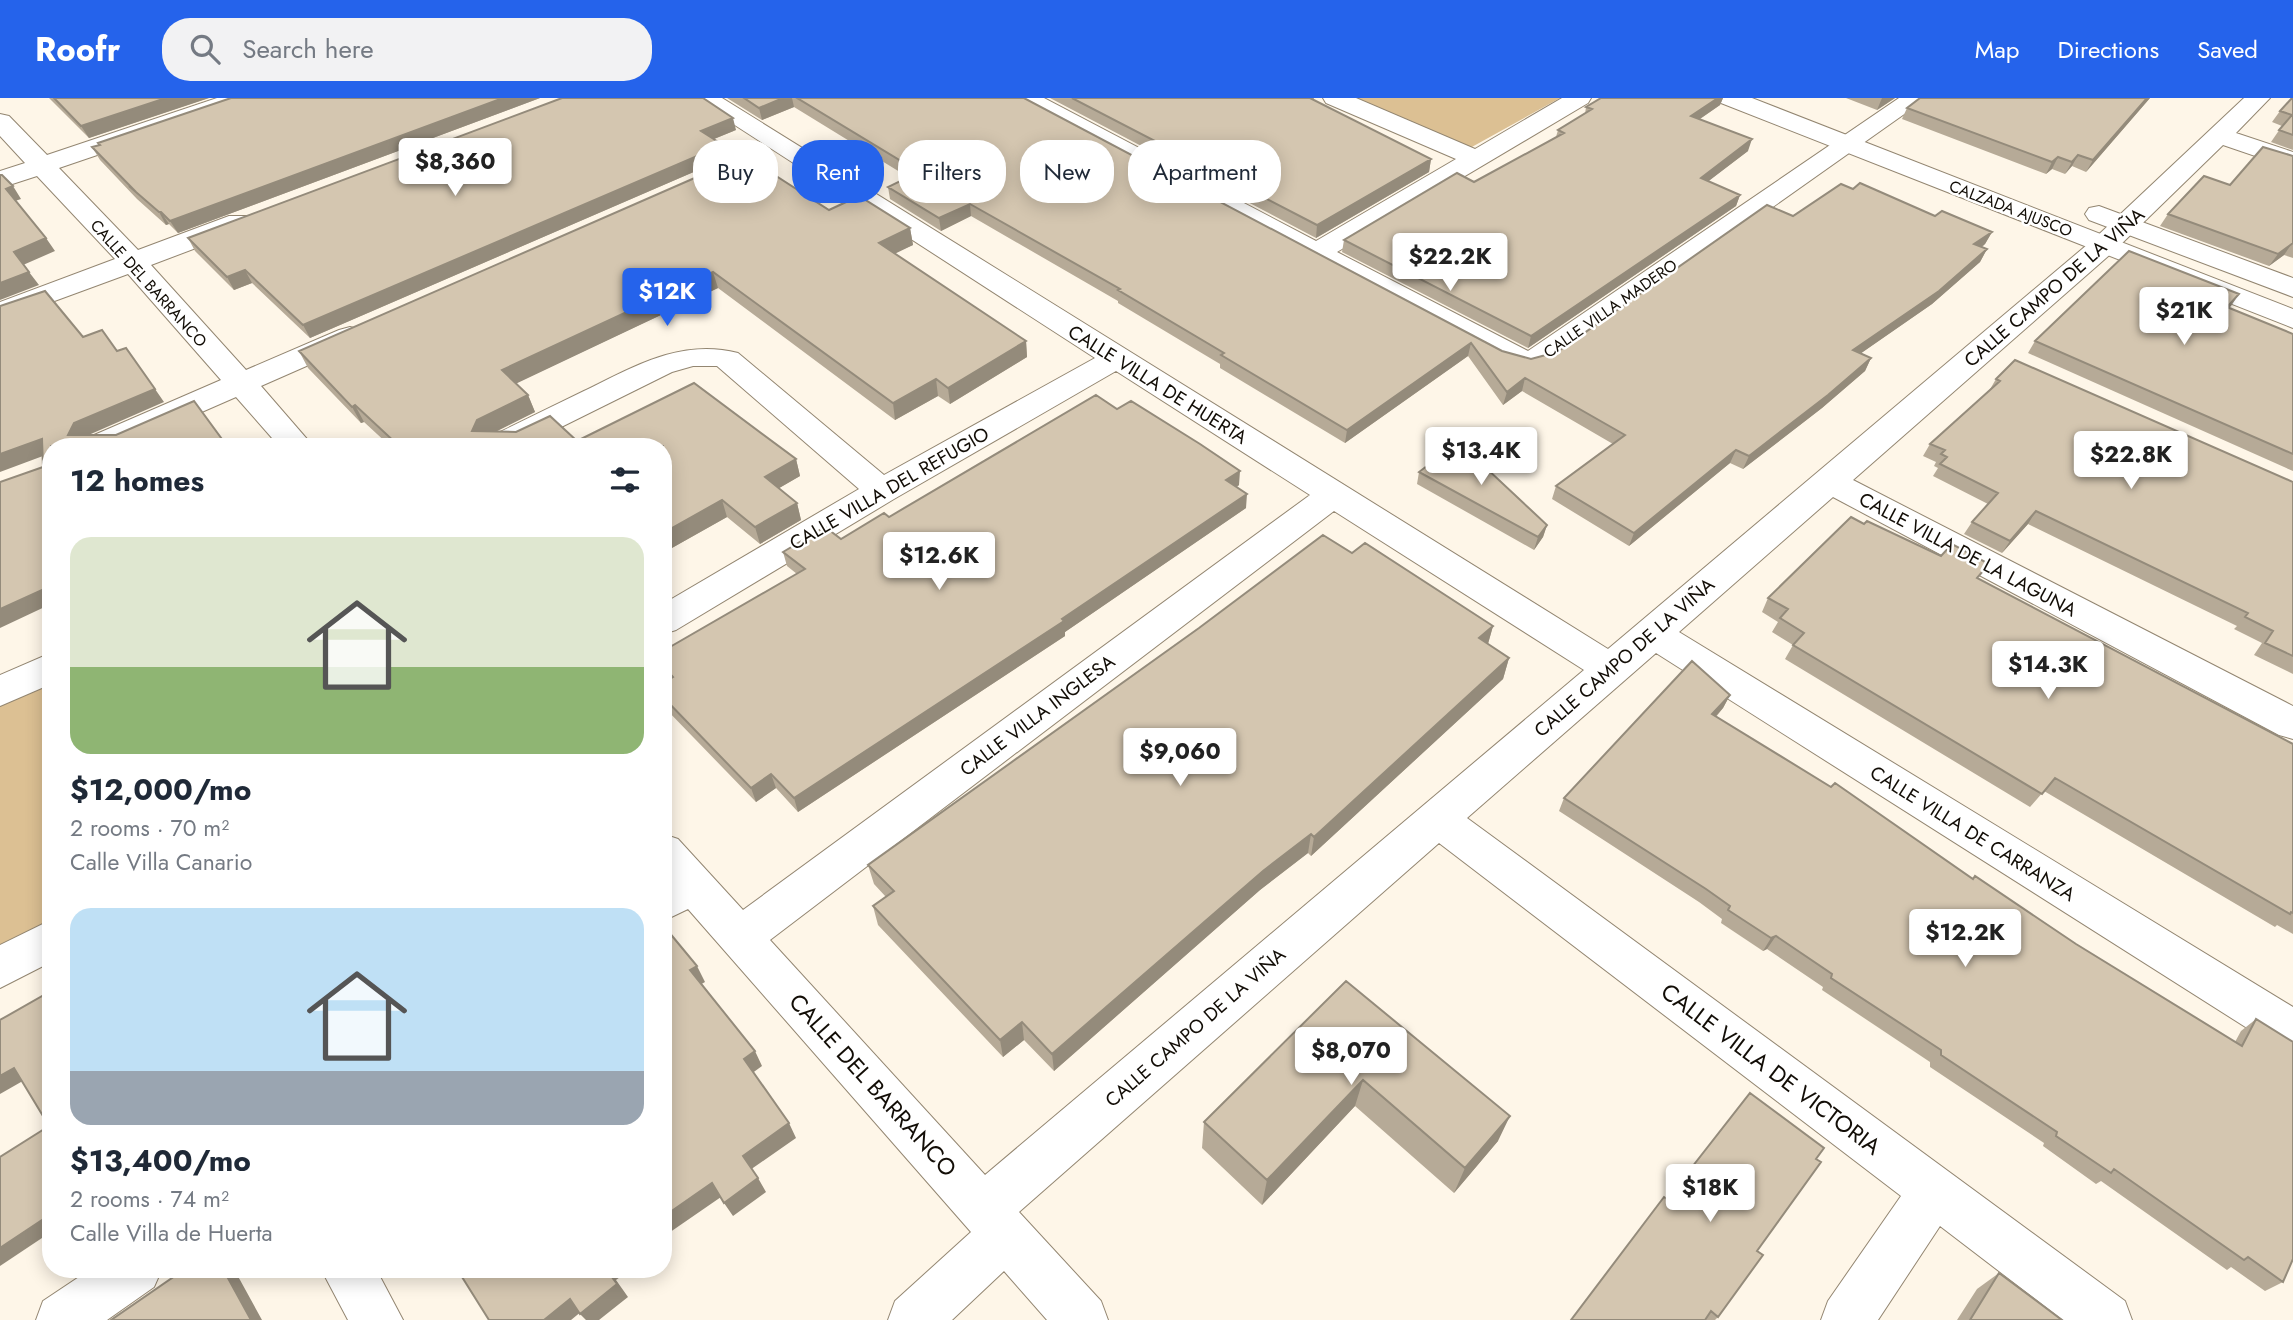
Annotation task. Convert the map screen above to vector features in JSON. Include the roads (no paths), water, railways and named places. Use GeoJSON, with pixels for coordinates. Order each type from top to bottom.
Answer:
{"type":"FeatureCollection","features":[{"type":"Feature","properties":{"kind":"street"},"geometry":{"type":"LineString","coordinates":[[0,180],[241,98]]}},
{"type":"Feature","properties":{"kind":"street","name":"CALLE VILLA DE HUERTA"},"geometry":{"type":"LineString","coordinates":[[705,98],[769,151],[1116,358],[1611,669]]}},
{"type":"Feature","properties":{"kind":"street","name":"CALLE VILLA MADERO"},"geometry":{"type":"LineString","coordinates":[[1026,98],[1511,356],[1528,360],[1541,357],[1915,98]]}},
{"type":"Feature","properties":{"kind":"street"},"geometry":{"type":"LineString","coordinates":[[1335,98],[1475,158]]}},
{"type":"Feature","properties":{"kind":"street"},"geometry":{"type":"LineString","coordinates":[[1315,253],[1579,98]]}},
{"type":"Feature","properties":{"kind":"street","name":"CALZADA AJUSCO"},"geometry":{"type":"LineString","coordinates":[[1730,98],[1850,145],[2115,235],[2293,288]]}},
{"type":"Feature","properties":{"kind":"street","name":"CALZADA AJUSCO"},"geometry":{"type":"LineString","coordinates":[[1793,98],[2000,177]]}},
{"type":"Feature","properties":{"kind":"street","name":"CALLE CAMPO DE LA VIÑA"},"geometry":{"type":"LineString","coordinates":[[914,1320],[995,1221],[1436,818],[1829,481],[1996,354],[2258,98]]}},
{"type":"Feature","properties":{"kind":"street","name":"CALLE DEL BARRANCO"},"geometry":{"type":"LineString","coordinates":[[0,121],[133,262],[290,438]]}},
{"type":"Feature","properties":{"kind":"street"},"geometry":{"type":"LineString","coordinates":[[2220,135],[2293,161]]}},
{"type":"Feature","properties":{"kind":"street","name":"CALZADA AJUSCO"},"geometry":{"type":"LineString","coordinates":[[2076,206],[2115,235],[2293,319]]}},
{"type":"Feature","properties":{"kind":"street"},"geometry":{"type":"LineString","coordinates":[[0,312],[261,214]]}},
{"type":"Feature","properties":{"kind":"street"},"geometry":{"type":"LineString","coordinates":[[115,438],[379,324]]}},
{"type":"Feature","properties":{"kind":"street"},"geometry":{"type":"LineString","coordinates":[[513,438],[661,365],[687,357],[708,355],[727,359],[882,491]]}},
{"type":"Feature","properties":{"kind":"street","name":"CALLE VILLA DEL REFUGIO"},"geometry":{"type":"LineString","coordinates":[[672,616],[882,491],[1116,358]]}},
{"type":"Feature","properties":{"kind":"street","name":"CALLE VILLA DE LA LAGUNA"},"geometry":{"type":"LineString","coordinates":[[1829,481],[2293,724]]}},
{"type":"Feature","properties":{"kind":"street","name":"CALLE VILLA INGLESA"},"geometry":{"type":"LineString","coordinates":[[741,937],[1334,494]]}},
{"type":"Feature","properties":{"kind":"street","name":"CALLE VILLA DE CARRANZA"},"geometry":{"type":"LineString","coordinates":[[1652,633],[2293,1032]]}},
{"type":"Feature","properties":{"kind":"street"},"geometry":{"type":"LineString","coordinates":[[0,692],[42,671]]}},
{"type":"Feature","properties":{"kind":"street","name":"CALLE VILLA DE VICTORIA"},"geometry":{"type":"LineString","coordinates":[[1436,818],[2106,1320]]}},
{"type":"Feature","properties":{"kind":"street","name":"CALLE DEL BARRANCO"},"geometry":{"type":"LineString","coordinates":[[673,879],[741,937],[1082,1320]]}},
{"type":"Feature","properties":{"kind":"street"},"geometry":{"type":"LineString","coordinates":[[0,968],[42,944]]}},
{"type":"Feature","properties":{"kind":"street"},"geometry":{"type":"LineString","coordinates":[[1847,1320],[1934,1192]]}},
{"type":"Feature","properties":{"kind":"street"},"geometry":{"type":"LineString","coordinates":[[62,1320],[123,1278]]}},
{"type":"Feature","properties":{"kind":"street"},"geometry":{"type":"LineString","coordinates":[[352,1278],[377,1320]]}}]}
